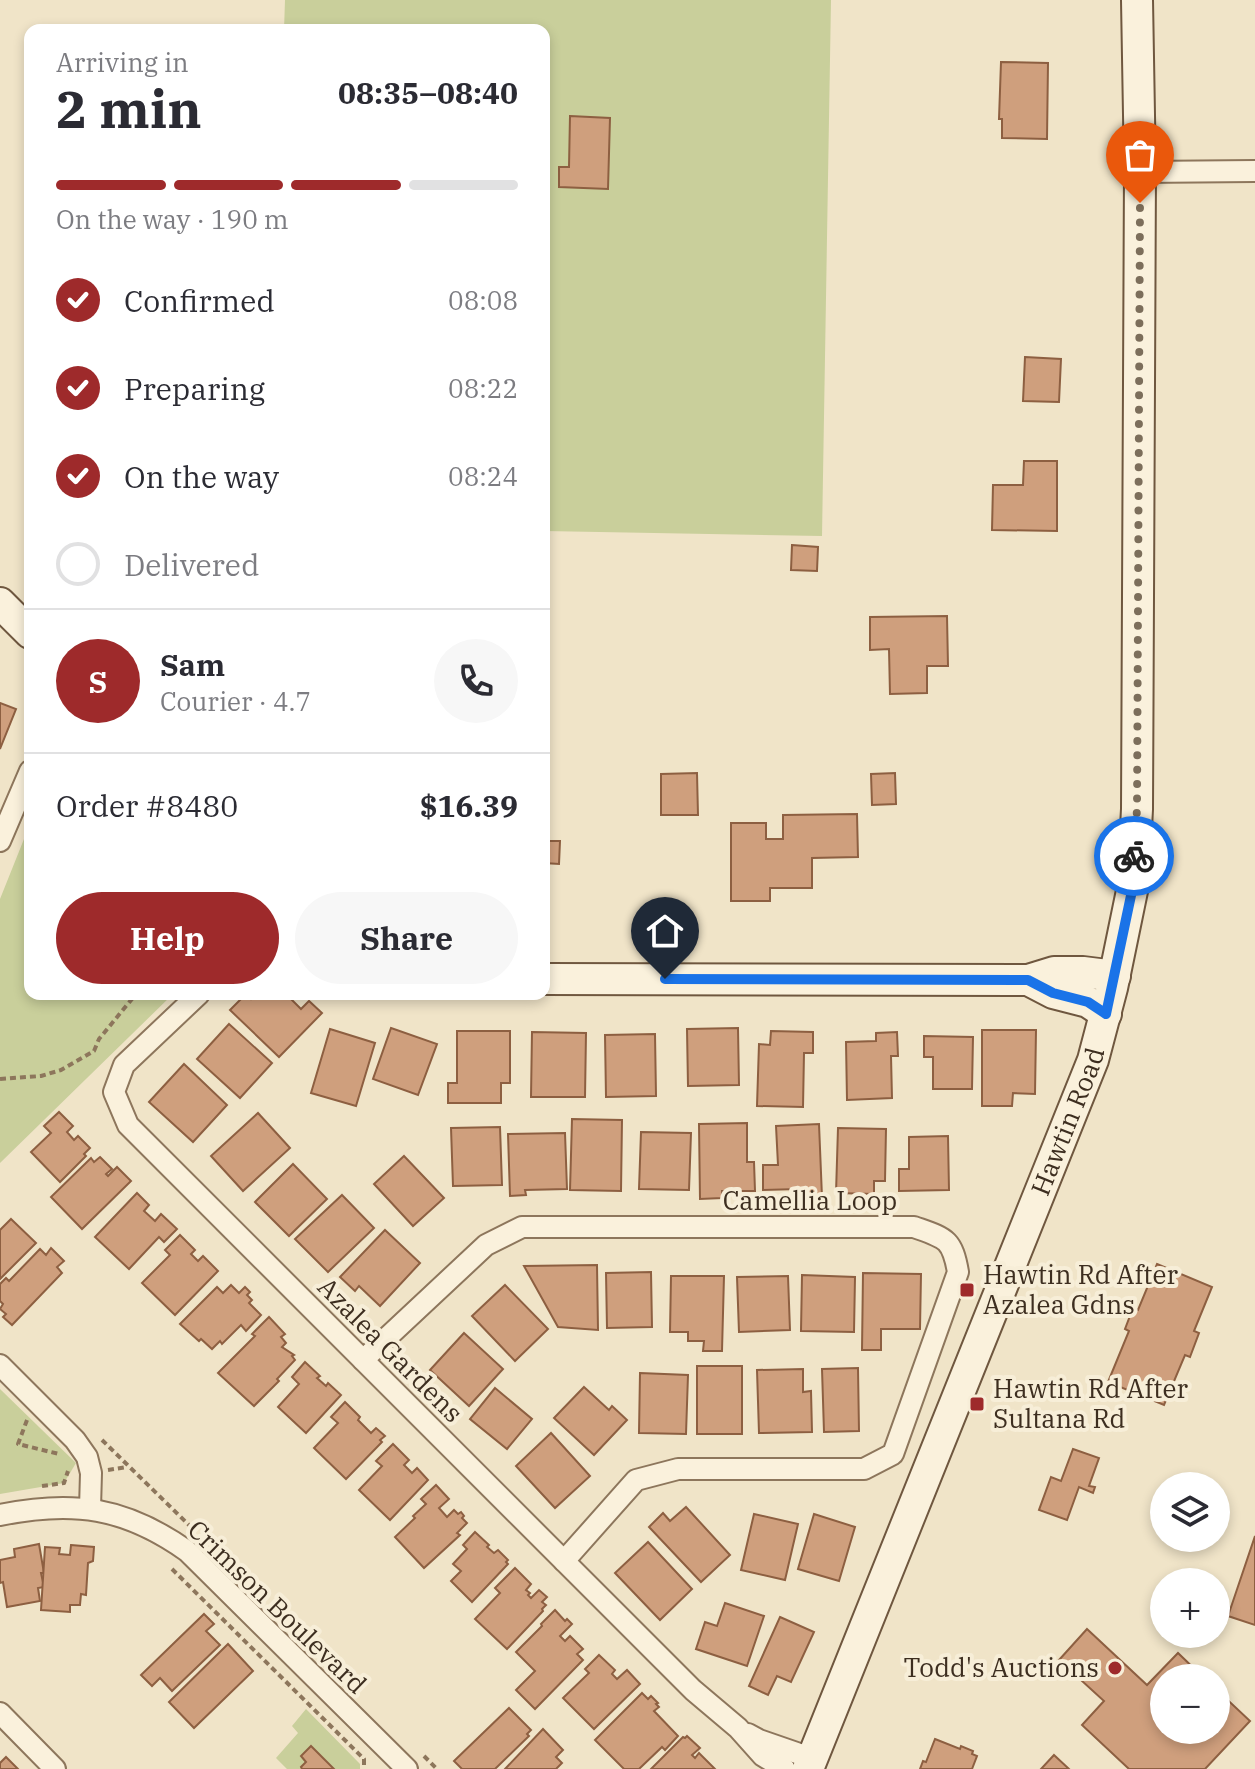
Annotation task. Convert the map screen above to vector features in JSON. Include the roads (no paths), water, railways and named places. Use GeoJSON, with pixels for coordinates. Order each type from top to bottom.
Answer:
{"type":"FeatureCollection","features":[{"type":"Feature","properties":{"kind":"main road","name":"Hawtin Road"},"geometry":{"type":"LineString","coordinates":[[811,1764],[1093,1060],[1115,976],[1133,886],[1137,809],[1140,172],[1137,0]]}},
{"type":"Feature","properties":{"kind":"main road"},"geometry":{"type":"LineString","coordinates":[[0,603],[24,627]]}},
{"type":"Feature","properties":{"kind":"main road"},"geometry":{"type":"LineString","coordinates":[[550,979],[1028,980],[1054,972],[1115,976]]}},
{"type":"Feature","properties":{"kind":"main road"},"geometry":{"type":"LineString","coordinates":[[1028,980],[1053,993],[1088,1002],[1106,1014]]}},
{"type":"Feature","properties":{"kind":"street"},"geometry":{"type":"LineString","coordinates":[[1140,172],[1255,171]]}},
{"type":"Feature","properties":{"kind":"street"},"geometry":{"type":"LineString","coordinates":[[0,841],[24,785]]}},
{"type":"Feature","properties":{"kind":"street","name":"Azalea Gardens"},"geometry":{"type":"LineString","coordinates":[[193,1000],[124,1065],[114,1092],[128,1125],[693,1690],[738,1728],[763,1756],[785,1769]]}},
{"type":"Feature","properties":{"kind":"street","name":"Camellia Loop"},"geometry":{"type":"LineString","coordinates":[[363,1360],[486,1245],[522,1227],[914,1227],[945,1238],[955,1255],[958,1272],[893,1454],[864,1469],[678,1469],[636,1480],[564,1561]]}},
{"type":"Feature","properties":{"kind":"street"},"geometry":{"type":"LineString","coordinates":[[0,1365],[75,1440],[87,1457],[91,1473],[90,1508]]}},
{"type":"Feature","properties":{"kind":"street","name":"Crimson Boulevard"},"geometry":{"type":"LineString","coordinates":[[0,1515],[60,1507],[90,1508],[147,1526],[166,1536],[187,1551],[407,1769]]}},
{"type":"Feature","properties":{"kind":"street"},"geometry":{"type":"LineString","coordinates":[[0,1713],[55,1769]]}},
{"type":"Feature","properties":{"kind":"street","name":"Azalea Gardens"},"geometry":{"type":"LineString","coordinates":[[738,1728],[811,1764]]}},
{"type":"Feature","properties":{"kind":"place","name":"Hawtin Rd After Azalea Gdns"},"geometry":{"type":"Point","coordinates":[967,1290]}},
{"type":"Feature","properties":{"kind":"place","name":"Hawtin Rd After Sultana Rd"},"geometry":{"type":"Point","coordinates":[977,1404]}},
{"type":"Feature","properties":{"kind":"place","name":"Todd's Auctions"},"geometry":{"type":"Point","coordinates":[1115,1668]}}]}
